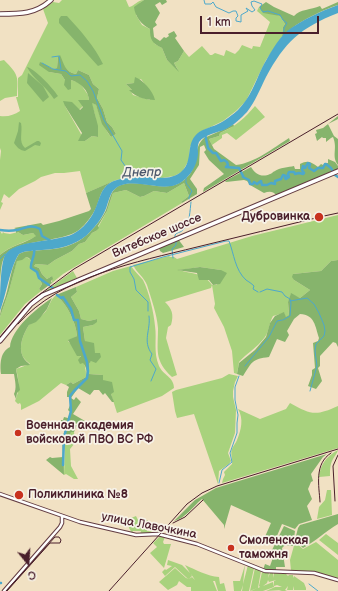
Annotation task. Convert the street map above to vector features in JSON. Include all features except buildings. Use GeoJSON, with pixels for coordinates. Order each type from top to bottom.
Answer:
{"type":"FeatureCollection","features":[{"type":"Feature","properties":{"kind":"main road"},"geometry":{"type":"LineString","coordinates":[[0,14],[29,13],[40,9],[51,0]]}},
{"type":"Feature","properties":{"kind":"main road","name":"Витебское шоссе"},"geometry":{"type":"LineString","coordinates":[[0,341],[31,304],[43,295],[338,170]]}},
{"type":"Feature","properties":{"kind":"main road","name":"улица Лавочкина"},"geometry":{"type":"LineString","coordinates":[[0,494],[62,516],[136,535],[158,534],[190,542],[219,552],[261,570],[270,572],[314,573],[338,580]]}},
{"type":"Feature","properties":{"kind":"main road"},"geometry":{"type":"LineString","coordinates":[[4,591],[60,527],[62,523],[62,516]]}},
{"type":"Feature","properties":{"kind":"green space"},"geometry":{"type":"Polygon","coordinates":[[[62,0],[126,0],[129,7],[144,0],[140,3],[136,15],[142,25],[150,29],[155,44],[162,48],[167,60],[178,70],[174,63],[178,61],[184,51],[189,57],[202,46],[210,55],[215,53],[224,56],[226,50],[235,54],[242,45],[252,49],[253,46],[260,47],[270,22],[257,11],[259,7],[260,9],[280,16],[285,24],[283,27],[282,37],[266,60],[246,101],[223,121],[200,132],[190,147],[189,160],[182,172],[174,176],[162,178],[138,176],[116,180],[86,193],[80,171],[55,173],[41,177],[19,189],[9,198],[4,194],[1,202],[3,203],[0,210],[0,116],[15,114],[20,111],[16,97],[18,97],[18,78],[22,75],[48,23],[43,9],[53,2],[59,3],[62,0]],[[58,57],[57,68],[53,69],[50,67],[49,72],[61,74],[71,89],[71,80],[80,83],[88,95],[89,100],[79,110],[65,106],[85,141],[92,136],[98,137],[95,115],[91,102],[96,105],[104,125],[111,137],[116,134],[107,122],[103,109],[97,98],[99,89],[93,84],[89,75],[78,70],[76,74],[70,72],[65,68],[58,57]],[[141,79],[134,83],[126,84],[132,90],[130,90],[133,95],[150,100],[146,86],[141,79]]]}},
{"type":"Feature","properties":{"kind":"green space"},"geometry":{"type":"Polygon","coordinates":[[[144,0],[166,0],[167,2],[162,5],[160,2],[155,5],[160,13],[155,22],[157,25],[153,28],[154,37],[160,41],[174,31],[177,36],[175,38],[184,51],[178,61],[174,63],[179,72],[167,60],[162,48],[152,41],[150,29],[137,17],[134,7],[144,0]]]}},
{"type":"Feature","properties":{"kind":"green space"},"geometry":{"type":"Polygon","coordinates":[[[266,2],[294,16],[302,11],[320,6],[322,9],[338,2],[338,5],[308,18],[293,27],[282,37],[283,27],[285,24],[280,16],[263,13],[259,7],[266,2]]]}},
{"type":"Feature","properties":{"kind":"green space"},"geometry":{"type":"Polygon","coordinates":[[[61,16],[67,16],[77,27],[92,45],[103,64],[98,66],[59,23],[61,16]]]}},
{"type":"Feature","properties":{"kind":"green space"},"geometry":{"type":"Polygon","coordinates":[[[60,55],[69,71],[76,74],[78,70],[89,75],[93,84],[99,89],[97,98],[103,109],[107,122],[116,134],[111,137],[102,124],[96,105],[92,103],[98,126],[98,137],[92,136],[85,141],[78,141],[82,133],[63,101],[72,102],[80,110],[83,107],[78,100],[89,100],[86,90],[78,83],[71,80],[71,89],[68,90],[64,85],[65,80],[61,74],[49,72],[39,65],[40,62],[53,69],[57,68],[58,57],[60,55]]]}},
{"type":"Feature","properties":{"kind":"green space"},"geometry":{"type":"Polygon","coordinates":[[[4,60],[15,73],[18,84],[17,96],[5,98],[0,101],[0,61],[4,60]]]}},
{"type":"Feature","properties":{"kind":"green space"},"geometry":{"type":"Polygon","coordinates":[[[27,67],[35,71],[44,79],[58,96],[54,99],[27,67]]]}},
{"type":"Feature","properties":{"kind":"green space"},"geometry":{"type":"Polygon","coordinates":[[[28,73],[43,86],[49,97],[43,102],[27,83],[28,73]]]}},
{"type":"Feature","properties":{"kind":"green space"},"geometry":{"type":"Polygon","coordinates":[[[135,77],[147,86],[155,100],[141,98],[134,95],[129,90],[132,90],[126,84],[134,83],[135,77]]]}},
{"type":"Feature","properties":{"kind":"green space"},"geometry":{"type":"Polygon","coordinates":[[[255,106],[265,117],[236,140],[227,133],[222,135],[222,138],[212,145],[209,139],[219,136],[220,133],[235,125],[255,106]]]}},
{"type":"Feature","properties":{"kind":"green space"},"geometry":{"type":"Polygon","coordinates":[[[338,116],[338,119],[328,124],[338,116]]]}},
{"type":"Feature","properties":{"kind":"green space"},"geometry":{"type":"Polygon","coordinates":[[[19,122],[21,123],[21,137],[23,146],[25,148],[39,141],[41,143],[40,146],[35,145],[25,151],[16,146],[14,143],[19,122]]]}},
{"type":"Feature","properties":{"kind":"green space"},"geometry":{"type":"Polygon","coordinates":[[[233,124],[234,126],[220,133],[219,136],[209,139],[214,149],[236,165],[243,164],[257,158],[289,138],[290,141],[203,192],[204,188],[224,174],[209,160],[204,152],[206,150],[204,145],[200,147],[199,165],[190,179],[197,189],[197,194],[182,203],[181,202],[189,196],[184,183],[167,193],[154,191],[140,197],[126,190],[113,193],[107,211],[98,226],[99,228],[92,233],[85,242],[79,244],[72,251],[48,265],[36,264],[34,266],[39,268],[47,279],[52,276],[53,279],[51,281],[52,283],[41,291],[39,289],[42,284],[36,271],[32,269],[32,262],[29,258],[26,257],[17,261],[0,317],[1,308],[6,295],[12,269],[19,254],[27,251],[61,248],[73,244],[83,238],[100,220],[106,210],[112,192],[121,185],[137,183],[169,186],[184,180],[193,169],[200,142],[204,138],[233,124]]]}},
{"type":"Feature","properties":{"kind":"green space"},"geometry":{"type":"Polygon","coordinates":[[[328,124],[334,136],[338,139],[338,165],[335,159],[335,145],[333,137],[326,142],[326,138],[322,137],[317,141],[315,134],[317,133],[316,130],[323,128],[328,124]]]}},
{"type":"Feature","properties":{"kind":"green space"},"geometry":{"type":"Polygon","coordinates":[[[328,159],[335,162],[338,169],[276,195],[271,192],[264,193],[244,180],[225,181],[251,167],[255,172],[264,176],[287,167],[294,166],[295,169],[300,169],[300,164],[305,162],[311,163],[318,167],[321,164],[323,165],[328,163],[328,159]]]}},
{"type":"Feature","properties":{"kind":"green space"},"geometry":{"type":"Polygon","coordinates":[[[111,182],[103,191],[91,217],[79,230],[62,237],[28,244],[10,251],[5,256],[3,261],[0,280],[0,255],[36,236],[33,233],[23,235],[18,232],[16,233],[16,229],[14,228],[41,223],[43,225],[89,211],[91,209],[86,193],[111,182]]]}},
{"type":"Feature","properties":{"kind":"green space"},"geometry":{"type":"Polygon","coordinates":[[[184,183],[189,196],[181,202],[182,203],[63,274],[52,283],[52,276],[47,279],[39,268],[34,266],[36,264],[48,265],[72,251],[79,244],[85,242],[92,233],[96,231],[107,211],[113,193],[126,190],[140,197],[154,191],[167,193],[184,183]]]}},
{"type":"Feature","properties":{"kind":"green space"},"geometry":{"type":"Polygon","coordinates":[[[338,215],[338,260],[331,261],[321,271],[293,274],[294,280],[310,290],[300,298],[291,294],[288,303],[289,315],[286,318],[284,313],[273,316],[265,337],[239,362],[237,374],[234,373],[232,351],[224,327],[214,308],[215,304],[212,285],[211,288],[165,302],[171,309],[172,315],[171,325],[168,327],[166,338],[177,375],[172,377],[162,365],[158,355],[158,328],[154,306],[147,285],[133,265],[169,256],[177,259],[252,236],[338,215]],[[200,267],[179,270],[201,275],[212,285],[217,285],[221,270],[200,267]]]}},
{"type":"Feature","properties":{"kind":"green space"},"geometry":{"type":"Polygon","coordinates":[[[0,231],[2,234],[3,232],[10,234],[18,232],[23,235],[33,233],[37,236],[13,246],[0,255],[0,231]]]}},
{"type":"Feature","properties":{"kind":"green space"},"geometry":{"type":"Polygon","coordinates":[[[178,239],[184,247],[163,253],[160,251],[159,248],[178,239]]]}},
{"type":"Feature","properties":{"kind":"green space"},"geometry":{"type":"Polygon","coordinates":[[[26,257],[31,260],[33,270],[36,271],[42,284],[39,289],[41,291],[25,304],[0,335],[0,317],[17,260],[26,257]]]}},
{"type":"Feature","properties":{"kind":"green space"},"geometry":{"type":"Polygon","coordinates":[[[338,260],[338,347],[336,343],[333,342],[320,356],[320,366],[318,368],[322,381],[316,389],[308,386],[312,375],[312,370],[315,368],[313,343],[318,341],[319,338],[312,319],[309,316],[300,314],[294,319],[287,331],[289,335],[285,342],[277,339],[269,357],[253,362],[243,376],[237,374],[239,363],[255,350],[266,337],[270,323],[275,316],[284,312],[286,317],[289,315],[288,302],[291,293],[300,298],[310,290],[294,280],[292,277],[293,274],[321,271],[331,261],[338,260]]]}},
{"type":"Feature","properties":{"kind":"green space"},"geometry":{"type":"Polygon","coordinates":[[[131,266],[143,280],[147,290],[156,331],[157,361],[161,369],[174,384],[174,388],[162,396],[117,413],[111,394],[103,380],[103,375],[89,374],[89,364],[95,353],[85,341],[83,327],[93,325],[97,319],[89,321],[81,319],[79,311],[71,297],[77,292],[76,287],[113,271],[131,266]]]}},
{"type":"Feature","properties":{"kind":"green space"},"geometry":{"type":"Polygon","coordinates":[[[200,267],[221,270],[227,273],[220,284],[213,285],[209,280],[199,280],[197,273],[177,270],[200,267]]]}},
{"type":"Feature","properties":{"kind":"green space"},"geometry":{"type":"Polygon","coordinates":[[[73,271],[77,278],[40,295],[73,271]]]}},
{"type":"Feature","properties":{"kind":"green space"},"geometry":{"type":"Polygon","coordinates":[[[76,287],[77,292],[71,297],[79,311],[81,319],[89,321],[97,319],[97,322],[93,325],[83,327],[85,341],[94,343],[95,353],[100,353],[101,357],[96,363],[91,361],[89,364],[89,374],[103,375],[103,380],[112,382],[114,392],[111,394],[114,402],[112,402],[105,393],[103,395],[99,390],[94,390],[90,395],[78,388],[71,398],[74,400],[76,397],[81,402],[73,414],[85,421],[85,423],[61,425],[61,420],[63,420],[64,417],[68,418],[70,412],[68,410],[71,403],[69,397],[67,397],[69,387],[66,385],[71,382],[73,384],[86,377],[87,373],[83,363],[80,364],[78,360],[81,356],[77,356],[68,340],[77,336],[73,319],[64,303],[56,295],[76,287]]]}},
{"type":"Feature","properties":{"kind":"green space"},"geometry":{"type":"Polygon","coordinates":[[[56,295],[64,303],[73,319],[77,336],[68,341],[83,362],[86,377],[73,384],[71,382],[66,385],[61,383],[39,401],[21,410],[20,403],[18,404],[15,401],[18,393],[18,377],[16,369],[30,364],[24,358],[21,349],[23,336],[29,325],[44,313],[56,295]]]}},
{"type":"Feature","properties":{"kind":"green space"},"geometry":{"type":"Polygon","coordinates":[[[52,298],[47,309],[36,322],[29,325],[23,336],[21,349],[24,358],[30,365],[21,366],[16,369],[20,390],[17,393],[16,399],[14,394],[16,387],[14,374],[1,374],[2,355],[10,347],[11,340],[20,326],[32,313],[52,298]]]}},
{"type":"Feature","properties":{"kind":"green space"},"geometry":{"type":"Polygon","coordinates":[[[229,374],[238,376],[233,391],[236,410],[235,433],[228,453],[231,461],[219,471],[218,484],[194,414],[177,418],[172,392],[222,378],[229,374]]]}},
{"type":"Feature","properties":{"kind":"green space"},"geometry":{"type":"Polygon","coordinates":[[[290,403],[303,410],[314,413],[319,413],[338,406],[338,448],[222,483],[225,475],[224,472],[232,464],[231,451],[237,441],[241,428],[241,417],[238,409],[260,419],[286,409],[290,403]]]}},
{"type":"Feature","properties":{"kind":"green space"},"geometry":{"type":"Polygon","coordinates":[[[66,425],[77,425],[74,432],[71,432],[69,438],[66,439],[64,452],[64,475],[46,460],[50,457],[63,457],[62,440],[66,425]]]}},
{"type":"Feature","properties":{"kind":"green space"},"geometry":{"type":"Polygon","coordinates":[[[71,432],[74,432],[75,443],[70,449],[71,466],[78,479],[74,479],[66,474],[64,475],[65,444],[71,432]]]}},
{"type":"Feature","properties":{"kind":"green space"},"geometry":{"type":"Polygon","coordinates":[[[338,450],[331,463],[330,476],[319,477],[321,468],[325,461],[330,455],[338,450]]]}},
{"type":"Feature","properties":{"kind":"green space"},"geometry":{"type":"Polygon","coordinates":[[[327,454],[323,457],[311,474],[313,481],[308,489],[312,499],[307,506],[312,520],[299,524],[295,529],[282,524],[274,543],[264,539],[271,523],[231,505],[224,529],[224,525],[202,499],[185,515],[174,521],[195,500],[216,488],[327,454]]]}},
{"type":"Feature","properties":{"kind":"green space"},"geometry":{"type":"Polygon","coordinates":[[[327,490],[331,490],[332,515],[317,519],[319,507],[325,500],[327,490]]]}},
{"type":"Feature","properties":{"kind":"green space"},"geometry":{"type":"Polygon","coordinates":[[[338,514],[338,524],[308,545],[303,548],[295,540],[300,525],[338,514]]]}},
{"type":"Feature","properties":{"kind":"green space"},"geometry":{"type":"Polygon","coordinates":[[[136,516],[139,522],[148,520],[147,531],[157,532],[161,528],[166,527],[159,534],[140,535],[141,531],[133,531],[132,533],[129,525],[119,523],[136,516]]]}},
{"type":"Feature","properties":{"kind":"green space"},"geometry":{"type":"Polygon","coordinates":[[[284,526],[295,531],[293,546],[285,545],[282,548],[285,567],[276,567],[276,571],[263,570],[265,564],[270,566],[275,552],[272,550],[284,526]]]}},
{"type":"Feature","properties":{"kind":"green space"},"geometry":{"type":"Polygon","coordinates":[[[326,534],[338,543],[338,555],[319,540],[326,534]]]}},
{"type":"Feature","properties":{"kind":"green space"},"geometry":{"type":"Polygon","coordinates":[[[160,536],[165,537],[163,542],[164,544],[171,544],[164,568],[150,553],[157,547],[153,543],[160,536]]]}},
{"type":"Feature","properties":{"kind":"green space"},"geometry":{"type":"Polygon","coordinates":[[[295,542],[303,549],[316,542],[338,560],[338,578],[311,572],[291,571],[290,560],[295,542]]]}},
{"type":"Feature","properties":{"kind":"green space"},"geometry":{"type":"Polygon","coordinates":[[[168,560],[182,565],[190,573],[185,565],[206,574],[219,577],[220,584],[224,583],[226,591],[218,591],[215,581],[213,581],[217,591],[191,591],[191,587],[187,587],[179,581],[177,585],[168,590],[159,582],[175,568],[189,579],[175,567],[165,576],[162,572],[172,566],[167,565],[168,560]]]}},
{"type":"Feature","properties":{"kind":"green space"},"geometry":{"type":"Polygon","coordinates":[[[245,565],[243,584],[248,565],[254,568],[249,591],[242,591],[243,585],[241,591],[234,591],[233,581],[240,581],[245,565]]]}},
{"type":"Feature","properties":{"kind":"green space"},"geometry":{"type":"Polygon","coordinates":[[[255,568],[261,571],[258,588],[260,587],[262,572],[269,573],[268,578],[270,573],[273,573],[273,578],[274,573],[286,574],[288,576],[293,575],[293,578],[294,576],[304,583],[306,590],[294,590],[293,586],[293,590],[287,590],[288,586],[285,590],[287,591],[266,591],[275,587],[282,587],[277,585],[274,586],[274,581],[276,580],[269,582],[268,580],[263,586],[273,582],[274,587],[263,591],[251,591],[257,588],[250,591],[255,568]]]}},
{"type":"Feature","properties":{"kind":"water"},"geometry":{"type":"Polygon","coordinates":[[[338,5],[338,13],[313,24],[287,45],[273,65],[245,114],[229,127],[208,135],[199,142],[195,165],[192,172],[184,180],[178,184],[162,187],[137,184],[122,185],[112,192],[105,211],[99,221],[82,239],[60,248],[27,251],[19,254],[13,266],[0,311],[3,260],[5,255],[10,250],[26,244],[66,237],[77,232],[90,219],[103,190],[112,182],[135,176],[166,178],[181,172],[187,164],[192,140],[202,130],[226,120],[238,110],[252,90],[262,68],[276,44],[284,34],[293,27],[318,13],[338,5]]]}},
{"type":"Feature","properties":{"kind":"waterway"},"geometry":{"type":"LineString","coordinates":[[204,0],[205,4],[211,4],[213,2],[216,7],[229,13],[236,11],[238,16],[236,21],[241,22],[241,15],[248,11],[246,8],[252,12],[255,10],[251,2],[254,1],[262,4],[260,8],[263,12],[268,11],[280,15],[287,23],[284,28],[284,35]]}},
{"type":"Feature","properties":{"kind":"waterway"},"geometry":{"type":"LineString","coordinates":[[52,57],[59,56],[61,69]]}},
{"type":"Feature","properties":{"kind":"waterway","name":"Днепр"},"geometry":{"type":"LineString","coordinates":[[42,63],[53,69],[66,71],[71,76],[80,75],[87,81],[93,91],[104,120],[122,151],[121,160],[132,176]]}},
{"type":"Feature","properties":{"kind":"waterway"},"geometry":{"type":"LineString","coordinates":[[205,134],[208,148],[213,153],[216,153],[221,161],[224,160],[227,162],[228,165],[226,167],[239,168],[243,177],[249,180],[250,184],[253,184],[254,182],[257,184],[261,181],[262,185],[271,183],[275,184],[275,181],[281,179],[283,175],[286,176],[286,179],[289,177],[289,172],[303,174],[303,166],[305,168],[308,163],[310,164],[309,168],[314,171],[318,168],[323,168],[326,164],[338,177]]}},
{"type":"Feature","properties":{"kind":"waterway"},"geometry":{"type":"LineString","coordinates":[[186,178],[186,183],[192,191],[189,199]]}},
{"type":"Feature","properties":{"kind":"waterway"},"geometry":{"type":"LineString","coordinates":[[175,237],[175,235],[182,231],[187,224],[191,202]]}},
{"type":"Feature","properties":{"kind":"waterway"},"geometry":{"type":"LineString","coordinates":[[0,230],[13,231],[34,227],[40,229],[42,236],[51,241]]}},
{"type":"Feature","properties":{"kind":"waterway"},"geometry":{"type":"LineString","coordinates":[[173,258],[172,249],[176,245],[176,240]]}},
{"type":"Feature","properties":{"kind":"waterway"},"geometry":{"type":"LineString","coordinates":[[148,311],[148,302],[136,290],[134,279],[130,272],[130,267],[226,241],[229,241],[239,272],[254,286],[253,289],[258,292]]}},
{"type":"Feature","properties":{"kind":"waterway"},"geometry":{"type":"LineString","coordinates":[[34,248],[31,268],[37,272],[39,278],[49,285]]}},
{"type":"Feature","properties":{"kind":"waterway"},"geometry":{"type":"LineString","coordinates":[[0,259],[5,254]]}},
{"type":"Feature","properties":{"kind":"waterway"},"geometry":{"type":"LineString","coordinates":[[260,292],[267,289],[282,292],[290,299],[290,316],[283,320]]}},
{"type":"Feature","properties":{"kind":"waterway"},"geometry":{"type":"LineString","coordinates":[[57,295],[61,298],[63,297],[71,309],[74,320],[78,320],[80,341],[87,362],[88,371],[87,378],[70,396],[71,411],[64,437],[63,465]]}},
{"type":"Feature","properties":{"kind":"waterway"},"geometry":{"type":"LineString","coordinates":[[290,301],[307,298],[314,304],[324,325],[324,336],[316,344],[315,351],[317,366],[310,391]]}},
{"type":"Feature","properties":{"kind":"waterway"},"geometry":{"type":"LineString","coordinates":[[149,316],[147,340],[152,354],[150,360],[156,369],[151,381]]}},
{"type":"Feature","properties":{"kind":"waterway"},"geometry":{"type":"LineString","coordinates":[[245,366],[269,337],[277,321],[282,320]]}},
{"type":"Feature","properties":{"kind":"waterway"},"geometry":{"type":"LineString","coordinates":[[219,483],[222,470],[232,462],[230,453],[237,433],[238,415],[235,400],[235,387],[239,376]]}},
{"type":"Feature","properties":{"kind":"waterway"},"geometry":{"type":"LineString","coordinates":[[309,584],[318,591]]}},
{"type":"Feature","properties":{"kind":"tram line"},"geometry":{"type":"LineString","coordinates":[[6,591],[55,537],[59,537],[61,540],[60,543],[50,543],[7,591]]}},
{"type":"Feature","properties":{"kind":"railway"},"geometry":{"type":"LineString","coordinates":[[0,337],[25,307],[74,269],[338,114]]}},
{"type":"Feature","properties":{"kind":"railway"},"geometry":{"type":"LineString","coordinates":[[18,324],[35,308],[55,294],[77,282],[101,273],[125,265],[338,213]]}},
{"type":"Feature","properties":{"kind":"railway"},"geometry":{"type":"LineString","coordinates":[[109,591],[187,504],[202,493],[217,486],[338,449]]}},
{"type":"Feature","properties":{"kind":"railway"},"geometry":{"type":"LineString","coordinates":[[320,502],[320,469],[322,463],[331,453]]}},
{"type":"Feature","properties":{"kind":"railway"},"geometry":{"type":"LineString","coordinates":[[335,501],[333,466],[338,455]]}},
{"type":"Feature","properties":{"kind":"railway"},"geometry":{"type":"LineString","coordinates":[[173,523],[185,517],[203,500]]}},
{"type":"Feature","properties":{"kind":"place","name":"Дубровинка"},"geometry":{"type":"Point","coordinates":[319,217]}},
{"type":"Feature","properties":{"kind":"place","name":"Военная академия войсковой ПВО ВС РФ"},"geometry":{"type":"Point","coordinates":[18,433]}},
{"type":"Feature","properties":{"kind":"place","name":"Поликлиника №8"},"geometry":{"type":"Point","coordinates":[19,495]}},
{"type":"Feature","properties":{"kind":"place","name":"Смоленская таможня"},"geometry":{"type":"Point","coordinates":[231,548]}}]}
